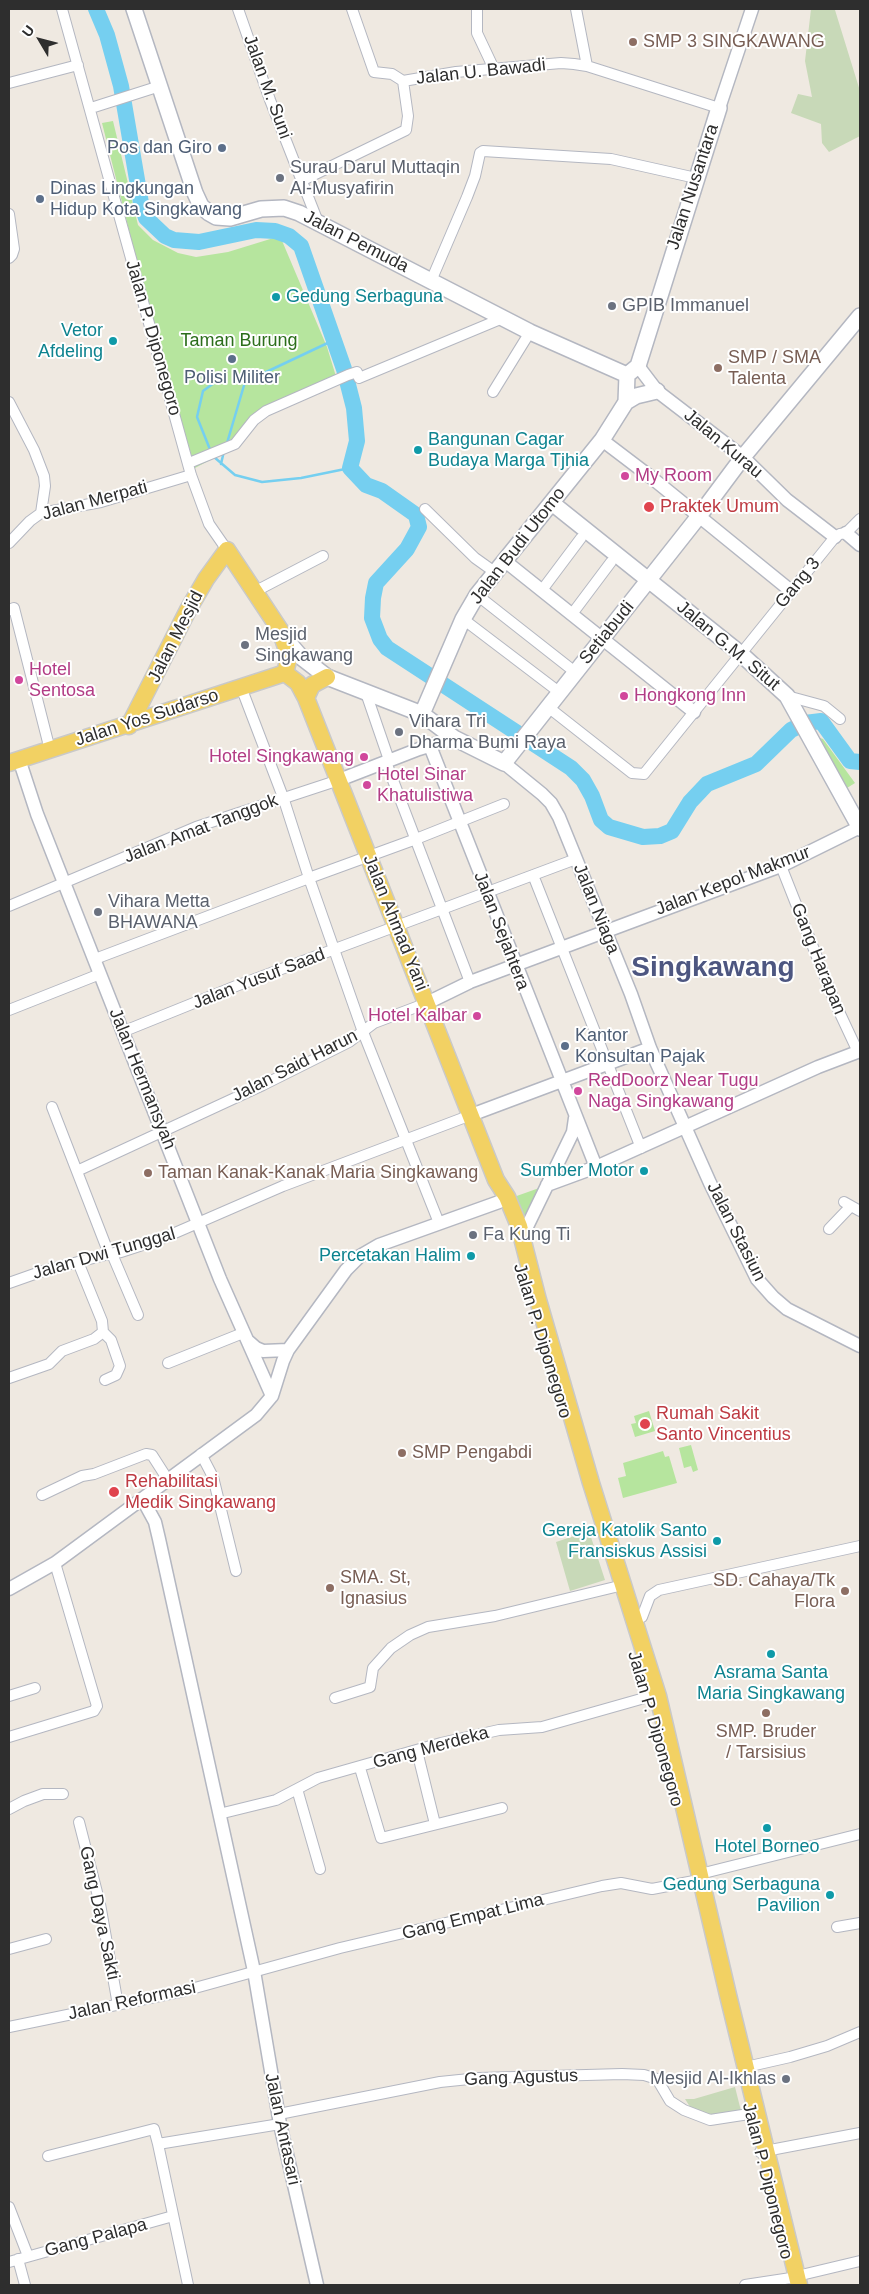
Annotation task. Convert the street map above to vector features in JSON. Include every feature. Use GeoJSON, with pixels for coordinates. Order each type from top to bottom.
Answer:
{"type":"FeatureCollection","features":[{"type":"Feature","properties":{"kind":"main road","name":"Jalan Pemuda"},"geometry":{"type":"LineString","coordinates":[[134,9],[154,87],[195,194],[201,206],[209,213],[216,217],[230,218],[260,209],[284,208],[299,212],[530,332],[632,371]]}},
{"type":"Feature","properties":{"kind":"main road","name":"Jalan Nusantara"},"geometry":{"type":"LineString","coordinates":[[632,371],[719,108]]}},
{"type":"Feature","properties":{"kind":"main road","name":"Setiabudi"},"geometry":{"type":"LineString","coordinates":[[504,763],[650,580],[744,457],[860,316]]}},
{"type":"Feature","properties":{"kind":"main road"},"geometry":{"type":"LineString","coordinates":[[626,402],[632,371]]}},
{"type":"Feature","properties":{"kind":"main road"},"geometry":{"type":"LineString","coordinates":[[626,402],[636,396],[657,391]]}},
{"type":"Feature","properties":{"kind":"main road","name":"Jalan Budi Utomo"},"geometry":{"type":"LineString","coordinates":[[422,714],[463,619],[477,595],[602,440],[626,402]]}},
{"type":"Feature","properties":{"kind":"main road","name":"Jalan G.M. Situt"},"geometry":{"type":"LineString","coordinates":[[552,503],[741,654],[790,702],[860,827]]}},
{"type":"Feature","properties":{"kind":"main road"},"geometry":{"type":"LineString","coordinates":[[227,550],[283,636],[301,657],[327,677],[422,714],[454,738],[504,763]]}},
{"type":"Feature","properties":{"kind":"main road","name":"Jalan Mesjid"},"geometry":{"type":"LineString","coordinates":[[129,726],[188,610],[213,568],[227,550]]}},
{"type":"Feature","properties":{"kind":"main road"},"geometry":{"type":"LineString","coordinates":[[283,636],[288,661],[285,673]]}},
{"type":"Feature","properties":{"kind":"main road","name":"Jalan Yos Sudarso"},"geometry":{"type":"LineString","coordinates":[[14,761],[129,726],[159,713],[285,673]]}},
{"type":"Feature","properties":{"kind":"main road","name":"Jalan Ahmad Yani"},"geometry":{"type":"LineString","coordinates":[[285,673],[298,684],[306,698],[496,1180]]}},
{"type":"Feature","properties":{"kind":"main road"},"geometry":{"type":"LineString","coordinates":[[306,698],[312,685],[327,677]]}},
{"type":"Feature","properties":{"kind":"main road"},"geometry":{"type":"LineString","coordinates":[[147,691],[159,713]]}},
{"type":"Feature","properties":{"kind":"main road","name":"Jalan P. Diponegoro"},"geometry":{"type":"LineString","coordinates":[[496,1180],[499,1202],[526,1284],[615,1587],[676,1766],[713,1971],[749,2114],[762,2151]]}},
{"type":"Feature","properties":{"kind":"main road","name":"Jalan P. Diponegoro"},"geometry":{"type":"LineString","coordinates":[[496,1180],[507,1197],[522,1237],[645,1671],[648,1697],[672,1779],[746,2066],[762,2151],[795,2281]]}},
{"type":"Feature","properties":{"kind":"street","name":"Jalan P. Diponegoro"},"geometry":{"type":"LineString","coordinates":[[62,9],[91,108],[118,213],[191,475],[209,524],[227,550]]}},
{"type":"Feature","properties":{"kind":"street","name":"Jalan M. Suni"},"geometry":{"type":"LineString","coordinates":[[238,9],[270,100],[318,222]]}},
{"type":"Feature","properties":{"kind":"street"},"geometry":{"type":"LineString","coordinates":[[352,9],[374,72],[392,74],[402,81]]}},
{"type":"Feature","properties":{"kind":"street"},"geometry":{"type":"LineString","coordinates":[[477,9],[477,33],[494,69]]}},
{"type":"Feature","properties":{"kind":"street"},"geometry":{"type":"LineString","coordinates":[[576,9],[587,66]]}},
{"type":"Feature","properties":{"kind":"street","name":"Jalan Nusantara"},"geometry":{"type":"LineString","coordinates":[[719,108],[752,9]]}},
{"type":"Feature","properties":{"kind":"street","name":"Jalan U. Bawadi"},"geometry":{"type":"LineString","coordinates":[[301,181],[406,130],[408,116],[402,81],[432,75],[561,63],[587,66],[719,108]]}},
{"type":"Feature","properties":{"kind":"street"},"geometry":{"type":"LineString","coordinates":[[9,83],[78,65]]}},
{"type":"Feature","properties":{"kind":"street"},"geometry":{"type":"LineString","coordinates":[[91,108],[154,87]]}},
{"type":"Feature","properties":{"kind":"street"},"geometry":{"type":"LineString","coordinates":[[430,281],[464,205],[475,176],[480,153],[483,151],[611,159],[696,178]]}},
{"type":"Feature","properties":{"kind":"street"},"geometry":{"type":"LineString","coordinates":[[9,214],[14,249],[9,258]]}},
{"type":"Feature","properties":{"kind":"street"},"geometry":{"type":"LineString","coordinates":[[189,463],[225,449],[240,440],[259,415],[357,372],[359,378],[503,318]]}},
{"type":"Feature","properties":{"kind":"street"},"geometry":{"type":"LineString","coordinates":[[493,392],[530,332]]}},
{"type":"Feature","properties":{"kind":"street","name":"Jalan Kurau"},"geometry":{"type":"LineString","coordinates":[[632,371],[744,457],[788,500],[841,535],[860,545]]}},
{"type":"Feature","properties":{"kind":"street"},"geometry":{"type":"LineString","coordinates":[[9,402],[34,450],[44,476],[45,486],[41,513]]}},
{"type":"Feature","properties":{"kind":"street"},"geometry":{"type":"LineString","coordinates":[[602,440],[791,591]]}},
{"type":"Feature","properties":{"kind":"street","name":"Jalan Merpati"},"geometry":{"type":"LineString","coordinates":[[9,543],[30,521],[41,513],[101,502],[191,475]]}},
{"type":"Feature","properties":{"kind":"street"},"geometry":{"type":"LineString","coordinates":[[425,509],[475,558],[496,573]]}},
{"type":"Feature","properties":{"kind":"street","name":"Gang 3"},"geometry":{"type":"LineString","coordinates":[[548,707],[636,775],[647,771],[791,591],[841,535],[860,519]]}},
{"type":"Feature","properties":{"kind":"street"},"geometry":{"type":"LineString","coordinates":[[542,590],[581,538]]}},
{"type":"Feature","properties":{"kind":"street"},"geometry":{"type":"LineString","coordinates":[[254,592],[323,556]]}},
{"type":"Feature","properties":{"kind":"street"},"geometry":{"type":"LineString","coordinates":[[505,561],[694,712]]}},
{"type":"Feature","properties":{"kind":"street"},"geometry":{"type":"LineString","coordinates":[[572,614],[611,562]]}},
{"type":"Feature","properties":{"kind":"street"},"geometry":{"type":"LineString","coordinates":[[477,595],[575,672]]}},
{"type":"Feature","properties":{"kind":"street"},"geometry":{"type":"LineString","coordinates":[[9,610],[14,608],[50,750]]}},
{"type":"Feature","properties":{"kind":"street"},"geometry":{"type":"LineString","coordinates":[[463,619],[559,692]]}},
{"type":"Feature","properties":{"kind":"street"},"geometry":{"type":"LineString","coordinates":[[241,687],[283,797],[333,951],[362,1032],[439,1223]]}},
{"type":"Feature","properties":{"kind":"street"},"geometry":{"type":"LineString","coordinates":[[366,693],[387,761],[470,982]]}},
{"type":"Feature","properties":{"kind":"street"},"geometry":{"type":"LineString","coordinates":[[790,702],[824,706],[840,719]]}},
{"type":"Feature","properties":{"kind":"street"},"geometry":{"type":"LineString","coordinates":[[339,780],[454,738]]}},
{"type":"Feature","properties":{"kind":"street","name":"Jalan Sejahtera"},"geometry":{"type":"LineString","coordinates":[[430,746],[514,965],[596,1167]]}},
{"type":"Feature","properties":{"kind":"street","name":"Jalan Hermansyah"},"geometry":{"type":"LineString","coordinates":[[14,761],[65,882],[122,1032],[244,1335],[272,1396]]}},
{"type":"Feature","properties":{"kind":"street","name":"Jalan Niaga"},"geometry":{"type":"LineString","coordinates":[[504,763],[551,803],[576,859],[650,1048],[687,1127]]}},
{"type":"Feature","properties":{"kind":"street","name":"Jalan Amat Tanggok"},"geometry":{"type":"LineString","coordinates":[[9,906],[196,827],[339,780]]}},
{"type":"Feature","properties":{"kind":"street"},"geometry":{"type":"LineString","coordinates":[[95,959],[459,823],[504,804]]}},
{"type":"Feature","properties":{"kind":"street","name":"Jalan Kepol Makmur"},"geometry":{"type":"LineString","coordinates":[[427,1003],[470,982],[604,930],[781,866],[860,827]]}},
{"type":"Feature","properties":{"kind":"street","name":"Jalan Yusuf Saad"},"geometry":{"type":"LineString","coordinates":[[122,1032],[236,986],[576,859]]}},
{"type":"Feature","properties":{"kind":"street","name":"Gang Harapan"},"geometry":{"type":"LineString","coordinates":[[781,866],[836,1005],[859,1051]]}},
{"type":"Feature","properties":{"kind":"street"},"geometry":{"type":"LineString","coordinates":[[533,875],[641,1148]]}},
{"type":"Feature","properties":{"kind":"street"},"geometry":{"type":"LineString","coordinates":[[9,1010],[100,974]]}},
{"type":"Feature","properties":{"kind":"street","name":"Jalan Said Harun"},"geometry":{"type":"LineString","coordinates":[[77,1172],[349,1042],[374,1023],[427,1003]]}},
{"type":"Feature","properties":{"kind":"street"},"geometry":{"type":"LineString","coordinates":[[471,1115],[561,1083],[650,1048]]}},
{"type":"Feature","properties":{"kind":"street"},"geometry":{"type":"LineString","coordinates":[[547,1184],[596,1167],[641,1148],[818,1067],[859,1051]]}},
{"type":"Feature","properties":{"kind":"street"},"geometry":{"type":"LineString","coordinates":[[52,1107],[77,1172],[138,1315]]}},
{"type":"Feature","properties":{"kind":"street","name":"Jalan Dwi Tunggal"},"geometry":{"type":"LineString","coordinates":[[9,1282],[161,1240],[283,1186],[471,1115]]}},
{"type":"Feature","properties":{"kind":"street"},"geometry":{"type":"LineString","coordinates":[[522,1237],[573,1132],[575,1115]]}},
{"type":"Feature","properties":{"kind":"street","name":"Jalan Stasiun"},"geometry":{"type":"LineString","coordinates":[[687,1127],[710,1183],[752,1271],[763,1287],[787,1308],[860,1346]]}},
{"type":"Feature","properties":{"kind":"street"},"geometry":{"type":"LineString","coordinates":[[9,1589],[55,1563],[256,1415],[272,1396],[288,1350],[346,1270],[360,1256],[379,1245],[499,1202]]}},
{"type":"Feature","properties":{"kind":"street"},"geometry":{"type":"LineString","coordinates":[[829,1229],[852,1207]]}},
{"type":"Feature","properties":{"kind":"street"},"geometry":{"type":"LineString","coordinates":[[78,1262],[102,1321],[103,1332],[111,1340],[120,1366],[116,1375],[104,1380]]}},
{"type":"Feature","properties":{"kind":"street"},"geometry":{"type":"LineString","coordinates":[[9,1378],[49,1364],[62,1351],[94,1339],[103,1332]]}},
{"type":"Feature","properties":{"kind":"street"},"geometry":{"type":"LineString","coordinates":[[168,1363],[244,1335],[260,1350],[288,1350]]}},
{"type":"Feature","properties":{"kind":"street"},"geometry":{"type":"LineString","coordinates":[[42,1495],[82,1476],[94,1474],[146,1454],[152,1455],[168,1480]]}},
{"type":"Feature","properties":{"kind":"street"},"geometry":{"type":"LineString","coordinates":[[201,1454],[213,1477],[236,1571]]}},
{"type":"Feature","properties":{"kind":"street","name":"Jalan Antasari"},"geometry":{"type":"LineString","coordinates":[[143,1500],[150,1510],[157,1530],[254,1971],[267,2056],[317,2285]]}},
{"type":"Feature","properties":{"kind":"street"},"geometry":{"type":"LineString","coordinates":[[642,1617],[650,1596],[659,1590],[860,1546]]}},
{"type":"Feature","properties":{"kind":"street"},"geometry":{"type":"LineString","coordinates":[[9,1737],[94,1711],[97,1706],[55,1563]]}},
{"type":"Feature","properties":{"kind":"street"},"geometry":{"type":"LineString","coordinates":[[335,1698],[370,1687],[374,1668],[391,1648],[410,1635],[428,1627],[495,1616],[615,1587]]}},
{"type":"Feature","properties":{"kind":"street"},"geometry":{"type":"LineString","coordinates":[[9,1696],[35,1688]]}},
{"type":"Feature","properties":{"kind":"street","name":"Gang Merdeka"},"geometry":{"type":"LineString","coordinates":[[219,1814],[276,1800],[318,1778],[499,1730],[542,1727],[648,1697]]}},
{"type":"Feature","properties":{"kind":"street"},"geometry":{"type":"LineString","coordinates":[[417,1751],[435,1824]]}},
{"type":"Feature","properties":{"kind":"street"},"geometry":{"type":"LineString","coordinates":[[360,1768],[381,1838],[502,1808]]}},
{"type":"Feature","properties":{"kind":"street"},"geometry":{"type":"LineString","coordinates":[[297,1790],[320,1869]]}},
{"type":"Feature","properties":{"kind":"street"},"geometry":{"type":"LineString","coordinates":[[9,1809],[43,1794],[62,1794]]}},
{"type":"Feature","properties":{"kind":"street","name":"Gang Daya Sakti"},"geometry":{"type":"LineString","coordinates":[[80,1822],[100,1904],[118,2005]]}},
{"type":"Feature","properties":{"kind":"street","name":"Gang Empat Lima"},"geometry":{"type":"LineString","coordinates":[[254,1971],[340,1948],[602,1886],[621,1883],[652,1889],[860,1834]]}},
{"type":"Feature","properties":{"kind":"street"},"geometry":{"type":"LineString","coordinates":[[837,1927],[860,1923]]}},
{"type":"Feature","properties":{"kind":"street"},"geometry":{"type":"LineString","coordinates":[[9,1949],[46,1939]]}},
{"type":"Feature","properties":{"kind":"street","name":"Jalan Reformasi"},"geometry":{"type":"LineString","coordinates":[[9,2027],[184,1990],[254,1971]]}},
{"type":"Feature","properties":{"kind":"street"},"geometry":{"type":"LineString","coordinates":[[746,2066],[820,2048],[860,2032]]}},
{"type":"Feature","properties":{"kind":"street","name":"Gang Agustus"},"geometry":{"type":"LineString","coordinates":[[280,2119],[449,2081],[479,2078],[622,2074],[644,2075],[657,2079],[670,2101],[710,2120],[749,2114]]}},
{"type":"Feature","properties":{"kind":"street"},"geometry":{"type":"LineString","coordinates":[[158,2144],[280,2119]]}},
{"type":"Feature","properties":{"kind":"street"},"geometry":{"type":"LineString","coordinates":[[48,2156],[154,2129],[188,2285]]}},
{"type":"Feature","properties":{"kind":"street"},"geometry":{"type":"LineString","coordinates":[[762,2151],[860,2133]]}},
{"type":"Feature","properties":{"kind":"street"},"geometry":{"type":"LineString","coordinates":[[9,2207],[18,2259],[25,2285]]}},
{"type":"Feature","properties":{"kind":"street","name":"Gang Palapa"},"geometry":{"type":"LineString","coordinates":[[18,2259],[173,2216]]}},
{"type":"Feature","properties":{"kind":"street"},"geometry":{"type":"LineString","coordinates":[[745,2285],[795,2281],[860,2261]]}},
{"type":"Feature","properties":{"kind":"green space"},"geometry":{"type":"Polygon","coordinates":[[[811,9],[835,10],[860,91],[860,136],[829,152],[822,143],[821,124],[791,113],[798,94],[812,97],[805,61],[811,9]]]}},
{"type":"Feature","properties":{"kind":"green space","name":"Taman Burung"},"geometry":{"type":"Polygon","coordinates":[[[113,121],[138,225],[153,240],[178,253],[196,257],[228,252],[280,236],[327,347],[338,383],[261,416],[231,449],[195,468],[147,302],[102,123],[113,121]]]}},
{"type":"Feature","properties":{"kind":"green space"},"geometry":{"type":"Polygon","coordinates":[[[817,737],[823,739],[855,783],[847,788],[817,737]]]}},
{"type":"Feature","properties":{"kind":"green space"},"geometry":{"type":"Polygon","coordinates":[[[542,1187],[529,1217],[524,1218],[511,1198],[542,1187]]]}},
{"type":"Feature","properties":{"kind":"green space"},"geometry":{"type":"Polygon","coordinates":[[[649,1411],[655,1431],[635,1437],[631,1424],[636,1423],[634,1416],[649,1411]]]}},
{"type":"Feature","properties":{"kind":"green space"},"geometry":{"type":"Polygon","coordinates":[[[691,1445],[698,1470],[693,1472],[691,1466],[684,1468],[679,1448],[691,1445]]]}},
{"type":"Feature","properties":{"kind":"green space"},"geometry":{"type":"Polygon","coordinates":[[[663,1451],[665,1457],[669,1456],[677,1483],[623,1498],[618,1478],[626,1476],[623,1463],[663,1451]]]}},
{"type":"Feature","properties":{"kind":"green space"},"geometry":{"type":"Polygon","coordinates":[[[589,1531],[605,1580],[570,1591],[556,1542],[589,1531]]]}},
{"type":"Feature","properties":{"kind":"green space"},"geometry":{"type":"Polygon","coordinates":[[[735,2087],[741,2111],[706,2116],[692,2110],[685,2099],[694,2099],[735,2087]]]}},
{"type":"Feature","properties":{"kind":"waterway"},"geometry":{"type":"LineString","coordinates":[[96,9],[107,35],[121,86],[141,203],[146,218],[165,236],[174,240],[199,242],[256,230],[275,231],[289,236],[301,246],[344,369],[354,408],[357,441],[350,468],[366,485],[382,491],[416,515],[419,527],[407,549],[376,583],[372,618],[380,639],[387,648],[571,768],[583,780],[592,796],[601,820],[609,827],[643,837],[660,836],[672,831],[690,802],[707,784],[756,764],[791,730],[805,723],[821,721],[850,761],[860,762]]}},
{"type":"Feature","properties":{"kind":"waterway"},"geometry":{"type":"LineString","coordinates":[[227,443],[245,382],[334,340]]}},
{"type":"Feature","properties":{"kind":"waterway"},"geometry":{"type":"LineString","coordinates":[[211,452],[197,417],[203,391],[225,375]]}},
{"type":"Feature","properties":{"kind":"waterway"},"geometry":{"type":"LineString","coordinates":[[221,464],[224,451]]}},
{"type":"Feature","properties":{"kind":"waterway"},"geometry":{"type":"LineString","coordinates":[[214,457],[235,475],[262,482],[301,478],[350,468]]}},
{"type":"Feature","properties":{"kind":"place","name":"SMP 3 SINGKAWANG"},"geometry":{"type":"Point","coordinates":[633,42]}},
{"type":"Feature","properties":{"kind":"place","name":"Pos dan Giro"},"geometry":{"type":"Point","coordinates":[222,148]}},
{"type":"Feature","properties":{"kind":"place","name":"Surau Darul Muttaqin Al-Musyafirin"},"geometry":{"type":"Point","coordinates":[280,178]}},
{"type":"Feature","properties":{"kind":"place","name":"Dinas Lingkungan Hidup Kota Singkawang"},"geometry":{"type":"Point","coordinates":[40,199]}},
{"type":"Feature","properties":{"kind":"place","name":"Gedung Serbaguna"},"geometry":{"type":"Point","coordinates":[276,297]}},
{"type":"Feature","properties":{"kind":"place","name":"GPIB Immanuel"},"geometry":{"type":"Point","coordinates":[612,306]}},
{"type":"Feature","properties":{"kind":"place","name":"Vetor Afdeling"},"geometry":{"type":"Point","coordinates":[113,341]}},
{"type":"Feature","properties":{"kind":"place","name":"Polisi Militer"},"geometry":{"type":"Point","coordinates":[232,359]}},
{"type":"Feature","properties":{"kind":"place","name":"SMP / SMA Talenta"},"geometry":{"type":"Point","coordinates":[718,368]}},
{"type":"Feature","properties":{"kind":"place","name":"Bangunan Cagar Budaya Marga Tjhia"},"geometry":{"type":"Point","coordinates":[418,450]}},
{"type":"Feature","properties":{"kind":"place","name":"My Room"},"geometry":{"type":"Point","coordinates":[625,476]}},
{"type":"Feature","properties":{"kind":"place","name":"Praktek Umum"},"geometry":{"type":"Point","coordinates":[649,507]}},
{"type":"Feature","properties":{"kind":"place","name":"Mesjid Singkawang"},"geometry":{"type":"Point","coordinates":[245,645]}},
{"type":"Feature","properties":{"kind":"place","name":"Hotel Sentosa"},"geometry":{"type":"Point","coordinates":[19,680]}},
{"type":"Feature","properties":{"kind":"place","name":"Hongkong Inn"},"geometry":{"type":"Point","coordinates":[624,696]}},
{"type":"Feature","properties":{"kind":"place","name":"Vihara Tri Dharma Bumi Raya"},"geometry":{"type":"Point","coordinates":[399,732]}},
{"type":"Feature","properties":{"kind":"place","name":"Hotel Singkawang"},"geometry":{"type":"Point","coordinates":[364,757]}},
{"type":"Feature","properties":{"kind":"place","name":"Hotel Sinar Khatulistiwa"},"geometry":{"type":"Point","coordinates":[367,785]}},
{"type":"Feature","properties":{"kind":"place","name":"Vihara Metta BHAWANA"},"geometry":{"type":"Point","coordinates":[98,912]}},
{"type":"Feature","properties":{"kind":"place","name":"Hotel Kalbar"},"geometry":{"type":"Point","coordinates":[477,1016]}},
{"type":"Feature","properties":{"kind":"place","name":"Kantor Konsultan Pajak"},"geometry":{"type":"Point","coordinates":[565,1046]}},
{"type":"Feature","properties":{"kind":"place","name":"RedDoorz Near Tugu Naga Singkawang"},"geometry":{"type":"Point","coordinates":[578,1091]}},
{"type":"Feature","properties":{"kind":"place","name":"Sumber Motor"},"geometry":{"type":"Point","coordinates":[644,1171]}},
{"type":"Feature","properties":{"kind":"place","name":"Taman Kanak-Kanak Maria Singkawang"},"geometry":{"type":"Point","coordinates":[148,1173]}},
{"type":"Feature","properties":{"kind":"place","name":"Fa Kung Ti"},"geometry":{"type":"Point","coordinates":[473,1235]}},
{"type":"Feature","properties":{"kind":"place","name":"Percetakan Halim"},"geometry":{"type":"Point","coordinates":[471,1256]}},
{"type":"Feature","properties":{"kind":"place","name":"Rumah Sakit Santo Vincentius"},"geometry":{"type":"Point","coordinates":[645,1424]}},
{"type":"Feature","properties":{"kind":"place","name":"SMP Pengabdi"},"geometry":{"type":"Point","coordinates":[402,1453]}},
{"type":"Feature","properties":{"kind":"place","name":"Rehabilitasi Medik Singkawang"},"geometry":{"type":"Point","coordinates":[114,1492]}},
{"type":"Feature","properties":{"kind":"place","name":"Gereja Katolik Santo Fransiskus Assisi"},"geometry":{"type":"Point","coordinates":[717,1541]}},
{"type":"Feature","properties":{"kind":"place","name":"SMA. St, Ignasius"},"geometry":{"type":"Point","coordinates":[330,1588]}},
{"type":"Feature","properties":{"kind":"place","name":"SD. Cahaya/Tk Flora"},"geometry":{"type":"Point","coordinates":[845,1591]}},
{"type":"Feature","properties":{"kind":"place","name":"Asrama Santa Maria Singkawang"},"geometry":{"type":"Point","coordinates":[771,1654]}},
{"type":"Feature","properties":{"kind":"place","name":"SMP. Bruder / Tarsisius"},"geometry":{"type":"Point","coordinates":[766,1713]}},
{"type":"Feature","properties":{"kind":"place","name":"Hotel Borneo"},"geometry":{"type":"Point","coordinates":[767,1828]}},
{"type":"Feature","properties":{"kind":"place","name":"Gedung Serbaguna Pavilion"},"geometry":{"type":"Point","coordinates":[830,1895]}},
{"type":"Feature","properties":{"kind":"place","name":"Mesjid Al-Ikhlas"},"geometry":{"type":"Point","coordinates":[786,2079]}},
{"type":"Feature","properties":{"kind":"district","name":"Singkawang"},"geometry":{"type":"Point","coordinates":[713,968]}}]}
